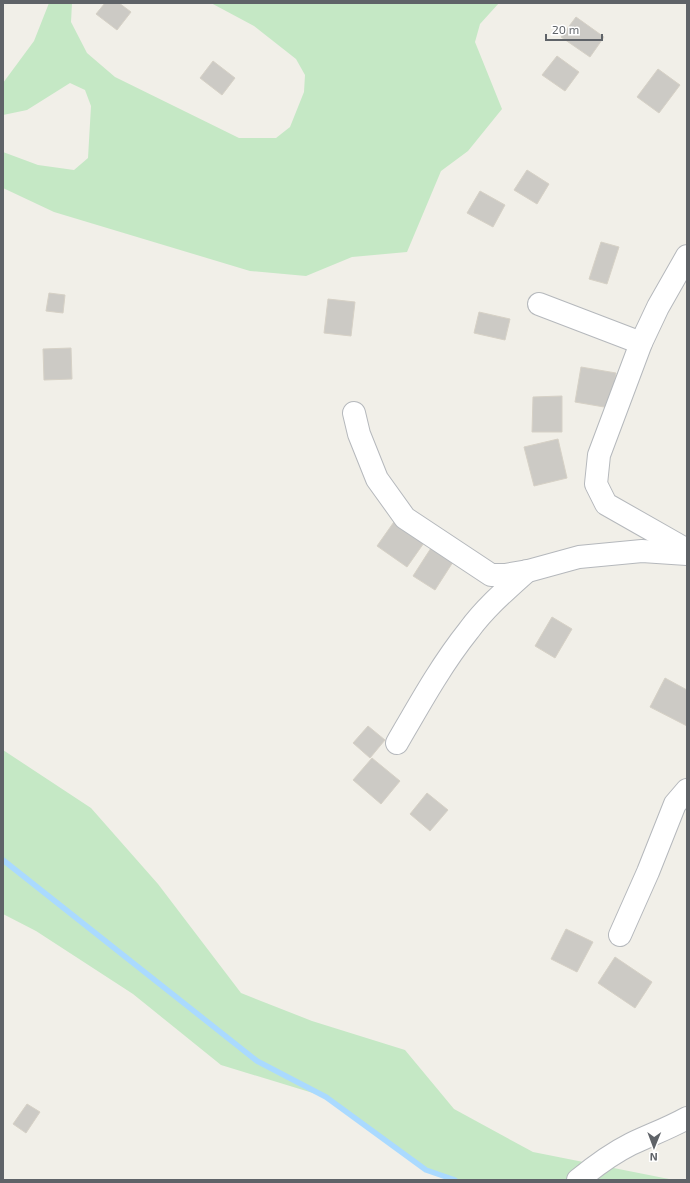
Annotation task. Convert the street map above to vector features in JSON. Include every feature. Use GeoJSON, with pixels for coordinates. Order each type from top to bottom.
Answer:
{"type":"FeatureCollection","features":[{"type":"Feature","properties":{"kind":"street"},"geometry":{"type":"LineString","coordinates":[[687,256],[658,307],[641,343],[599,455],[596,484],[606,504],[687,550]]}},
{"type":"Feature","properties":{"kind":"street"},"geometry":{"type":"LineString","coordinates":[[539,304],[641,343]]}},
{"type":"Feature","properties":{"kind":"street"},"geometry":{"type":"LineString","coordinates":[[354,413],[359,434],[377,479],[405,518],[491,575],[504,575],[528,571],[579,557],[642,551],[687,554]]}},
{"type":"Feature","properties":{"kind":"street"},"geometry":{"type":"LineString","coordinates":[[397,743],[440,669],[469,629],[505,591],[528,571]]}},
{"type":"Feature","properties":{"kind":"street"},"geometry":{"type":"LineString","coordinates":[[620,935],[648,872],[675,804],[687,790]]}},
{"type":"Feature","properties":{"kind":"street"},"geometry":{"type":"LineString","coordinates":[[578,1180],[601,1161],[625,1147],[671,1128],[687,1118]]}},
{"type":"Feature","properties":{"kind":"green space"},"geometry":{"type":"Polygon","coordinates":[[[49,3],[72,3],[71,22],[87,53],[115,77],[239,138],[276,138],[290,127],[304,92],[305,75],[296,59],[254,26],[211,3],[499,3],[480,24],[475,42],[502,109],[468,151],[441,171],[407,252],[352,257],[306,276],[250,271],[54,212],[3,188],[3,152],[38,165],[74,170],[88,158],[91,106],[85,90],[70,83],[27,110],[3,115],[3,83],[34,41],[49,3]]]}},
{"type":"Feature","properties":{"kind":"green space"},"geometry":{"type":"Polygon","coordinates":[[[3,750],[91,808],[158,884],[241,993],[312,1021],[405,1050],[454,1109],[533,1152],[674,1180],[455,1180],[426,1170],[326,1097],[221,1065],[133,994],[36,931],[3,914],[3,750]]]}},
{"type":"Feature","properties":{"kind":"building"},"geometry":{"type":"Polygon","coordinates":[[[105,3],[119,3],[131,12],[117,30],[96,14],[105,3]]]}},
{"type":"Feature","properties":{"kind":"building"},"geometry":{"type":"Polygon","coordinates":[[[576,17],[604,37],[590,57],[561,37],[576,17]]]}},
{"type":"Feature","properties":{"kind":"building"},"geometry":{"type":"Polygon","coordinates":[[[557,56],[579,72],[565,91],[542,75],[557,56]]]}},
{"type":"Feature","properties":{"kind":"building"},"geometry":{"type":"Polygon","coordinates":[[[213,61],[235,78],[222,95],[200,78],[213,61]]]}},
{"type":"Feature","properties":{"kind":"building"},"geometry":{"type":"Polygon","coordinates":[[[658,69],[680,85],[659,113],[637,97],[658,69]]]}},
{"type":"Feature","properties":{"kind":"building"},"geometry":{"type":"Polygon","coordinates":[[[527,170],[549,184],[537,204],[514,190],[527,170]]]}},
{"type":"Feature","properties":{"kind":"building"},"geometry":{"type":"Polygon","coordinates":[[[480,191],[505,205],[493,227],[467,213],[480,191]]]}},
{"type":"Feature","properties":{"kind":"building"},"geometry":{"type":"Polygon","coordinates":[[[601,242],[619,247],[607,284],[589,279],[601,242]]]}},
{"type":"Feature","properties":{"kind":"building"},"geometry":{"type":"Polygon","coordinates":[[[49,293],[65,295],[63,313],[46,311],[49,293]]]}},
{"type":"Feature","properties":{"kind":"building"},"geometry":{"type":"Polygon","coordinates":[[[328,299],[355,302],[351,336],[324,333],[328,299]]]}},
{"type":"Feature","properties":{"kind":"building"},"geometry":{"type":"Polygon","coordinates":[[[479,312],[510,319],[505,340],[474,333],[479,312]]]}},
{"type":"Feature","properties":{"kind":"building"},"geometry":{"type":"Polygon","coordinates":[[[71,348],[72,379],[44,380],[43,349],[71,348]]]}},
{"type":"Feature","properties":{"kind":"building"},"geometry":{"type":"Polygon","coordinates":[[[581,367],[616,373],[610,408],[575,402],[581,367]]]}},
{"type":"Feature","properties":{"kind":"building"},"geometry":{"type":"Polygon","coordinates":[[[562,396],[562,432],[532,432],[533,397],[562,396]]]}},
{"type":"Feature","properties":{"kind":"building"},"geometry":{"type":"Polygon","coordinates":[[[558,439],[567,478],[534,486],[524,447],[558,439]]]}},
{"type":"Feature","properties":{"kind":"building"},"geometry":{"type":"Polygon","coordinates":[[[396,519],[426,540],[407,567],[377,546],[396,519]]]}},
{"type":"Feature","properties":{"kind":"building"},"geometry":{"type":"Polygon","coordinates":[[[431,548],[453,562],[435,590],[413,576],[431,548]]]}},
{"type":"Feature","properties":{"kind":"building"},"geometry":{"type":"Polygon","coordinates":[[[552,617],[572,629],[555,658],[535,646],[552,617]]]}},
{"type":"Feature","properties":{"kind":"building"},"geometry":{"type":"Polygon","coordinates":[[[665,678],[687,690],[687,726],[650,707],[665,678]]]}},
{"type":"Feature","properties":{"kind":"building"},"geometry":{"type":"Polygon","coordinates":[[[368,726],[385,740],[370,758],[353,743],[368,726]]]}},
{"type":"Feature","properties":{"kind":"building"},"geometry":{"type":"Polygon","coordinates":[[[372,758],[400,781],[381,804],[353,780],[372,758]]]}},
{"type":"Feature","properties":{"kind":"building"},"geometry":{"type":"Polygon","coordinates":[[[427,793],[448,810],[430,831],[410,814],[427,793]]]}},
{"type":"Feature","properties":{"kind":"building"},"geometry":{"type":"Polygon","coordinates":[[[566,929],[593,942],[577,972],[551,959],[566,929]]]}},
{"type":"Feature","properties":{"kind":"building"},"geometry":{"type":"Polygon","coordinates":[[[615,957],[652,982],[635,1008],[598,983],[615,957]]]}},
{"type":"Feature","properties":{"kind":"building"},"geometry":{"type":"Polygon","coordinates":[[[27,1104],[40,1112],[26,1133],[13,1124],[27,1104]]]}},
{"type":"Feature","properties":{"kind":"waterway"},"geometry":{"type":"LineString","coordinates":[[3,860],[257,1061],[326,1097],[426,1170],[455,1180]]}}]}
